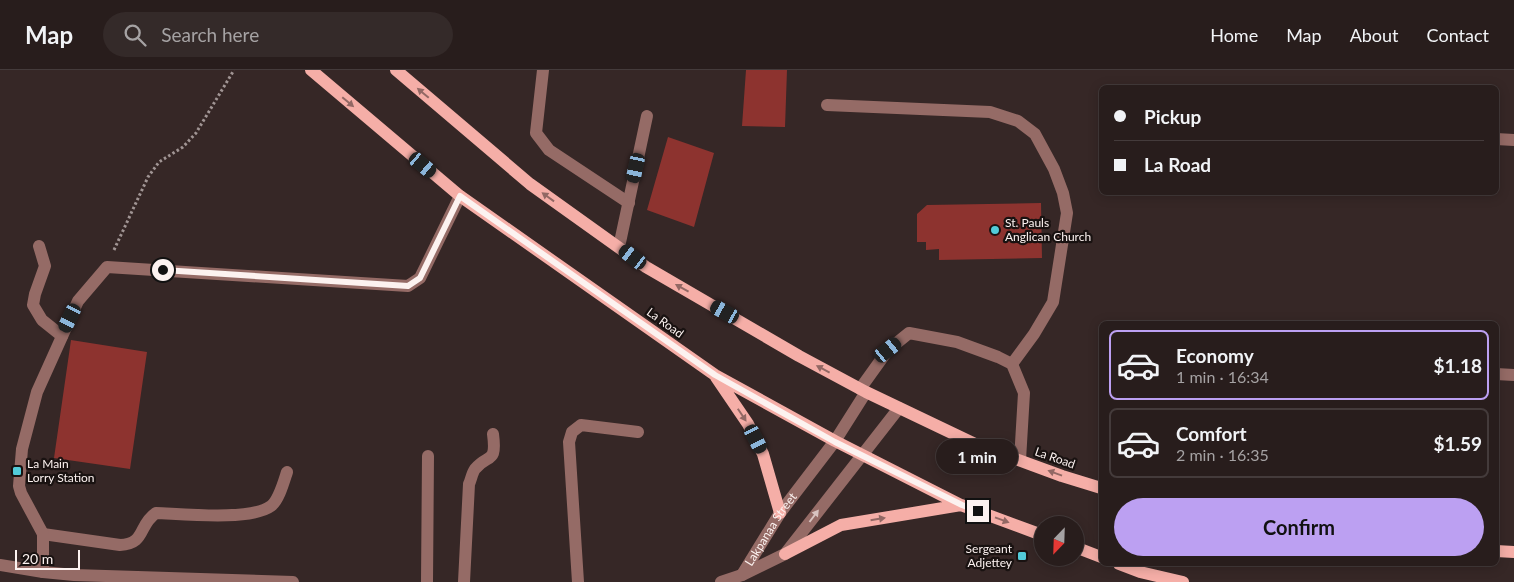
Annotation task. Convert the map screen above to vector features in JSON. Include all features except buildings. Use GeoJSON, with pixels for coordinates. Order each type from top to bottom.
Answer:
{"type":"FeatureCollection","features":[{"type":"Feature","properties":{"kind":"main road","name":"La Road"},"geometry":{"type":"LineString","coordinates":[[311,70],[460,196],[715,375],[835,442],[962,505],[1034,532]]}},
{"type":"Feature","properties":{"kind":"main road","name":"La Road"},"geometry":{"type":"LineString","coordinates":[[396,70],[530,184],[646,268],[863,391],[977,445],[1099,487]]}},
{"type":"Feature","properties":{"kind":"main road"},"geometry":{"type":"LineString","coordinates":[[715,375],[748,424],[763,454],[780,513]]}},
{"type":"Feature","properties":{"kind":"main road"},"geometry":{"type":"LineString","coordinates":[[785,554],[841,525],[962,505]]}},
{"type":"Feature","properties":{"kind":"main road"},"geometry":{"type":"LineString","coordinates":[[1084,550],[1099,556]]}},
{"type":"Feature","properties":{"kind":"main road"},"geometry":{"type":"LineString","coordinates":[[1499,551],[1514,552]]}},
{"type":"Feature","properties":{"kind":"main road"},"geometry":{"type":"LineString","coordinates":[[1124,566],[1157,579],[1183,582]]}},
{"type":"Feature","properties":{"kind":"street"},"geometry":{"type":"LineString","coordinates":[[543,70],[536,133],[549,150],[629,203]]}},
{"type":"Feature","properties":{"kind":"street"},"geometry":{"type":"LineString","coordinates":[[827,105],[990,112],[1018,121],[1034,134],[1054,169],[1063,193],[1067,213],[1053,302],[1034,334],[1012,364],[1024,393],[1020,460]]}},
{"type":"Feature","properties":{"kind":"street"},"geometry":{"type":"LineString","coordinates":[[619,247],[647,116]]}},
{"type":"Feature","properties":{"kind":"street"},"geometry":{"type":"LineString","coordinates":[[1499,139],[1514,140]]}},
{"type":"Feature","properties":{"kind":"street"},"geometry":{"type":"LineString","coordinates":[[42,572],[43,534],[19,486],[22,449],[37,392],[78,301],[107,267],[408,286],[420,278],[460,196]]}},
{"type":"Feature","properties":{"kind":"street"},"geometry":{"type":"LineString","coordinates":[[39,246],[44,266],[34,294],[33,305],[42,320],[62,336]]}},
{"type":"Feature","properties":{"kind":"street","name":"Lakpanaa Street"},"geometry":{"type":"LineString","coordinates":[[735,579],[780,513],[835,442],[888,350],[909,333],[957,342],[1012,364]]}},
{"type":"Feature","properties":{"kind":"street"},"geometry":{"type":"LineString","coordinates":[[1499,374],[1514,375]]}},
{"type":"Feature","properties":{"kind":"street","name":"Lakpanaa Street"},"geometry":{"type":"LineString","coordinates":[[735,579],[785,554],[900,408]]}},
{"type":"Feature","properties":{"kind":"street"},"geometry":{"type":"LineString","coordinates":[[578,582],[569,442],[572,432],[582,424],[638,432]]}},
{"type":"Feature","properties":{"kind":"street"},"geometry":{"type":"LineString","coordinates":[[464,582],[469,484],[474,470],[493,454],[495,446],[493,434]]}},
{"type":"Feature","properties":{"kind":"street"},"geometry":{"type":"LineString","coordinates":[[427,582],[428,456]]}},
{"type":"Feature","properties":{"kind":"street"},"geometry":{"type":"LineString","coordinates":[[43,534],[130,545],[136,542],[148,520],[156,513],[243,514],[260,512],[272,506],[287,472]]}},
{"type":"Feature","properties":{"kind":"street"},"geometry":{"type":"LineString","coordinates":[[0,565],[74,578],[293,582]]}},
{"type":"Feature","properties":{"kind":"path"},"geometry":{"type":"LineString","coordinates":[[107,267],[148,177],[159,162],[183,147],[196,133],[234,70]]}},
{"type":"Feature","properties":{"kind":"place","name":"St. Pauls Anglican Church"},"geometry":{"type":"Point","coordinates":[995,230]}},
{"type":"Feature","properties":{"kind":"place","name":"La Main Lorry Station"},"geometry":{"type":"Point","coordinates":[17,471]}},
{"type":"Feature","properties":{"kind":"place","name":"Sergeant Adjettey"},"geometry":{"type":"Point","coordinates":[1022,556]}},
{"type":"Feature","properties":{"kind":"route"},"geometry":{"type":"LineString","coordinates":[[163,270],[408,286],[420,278],[460,196],[715,375],[835,442],[962,505],[978,511]]}}]}
